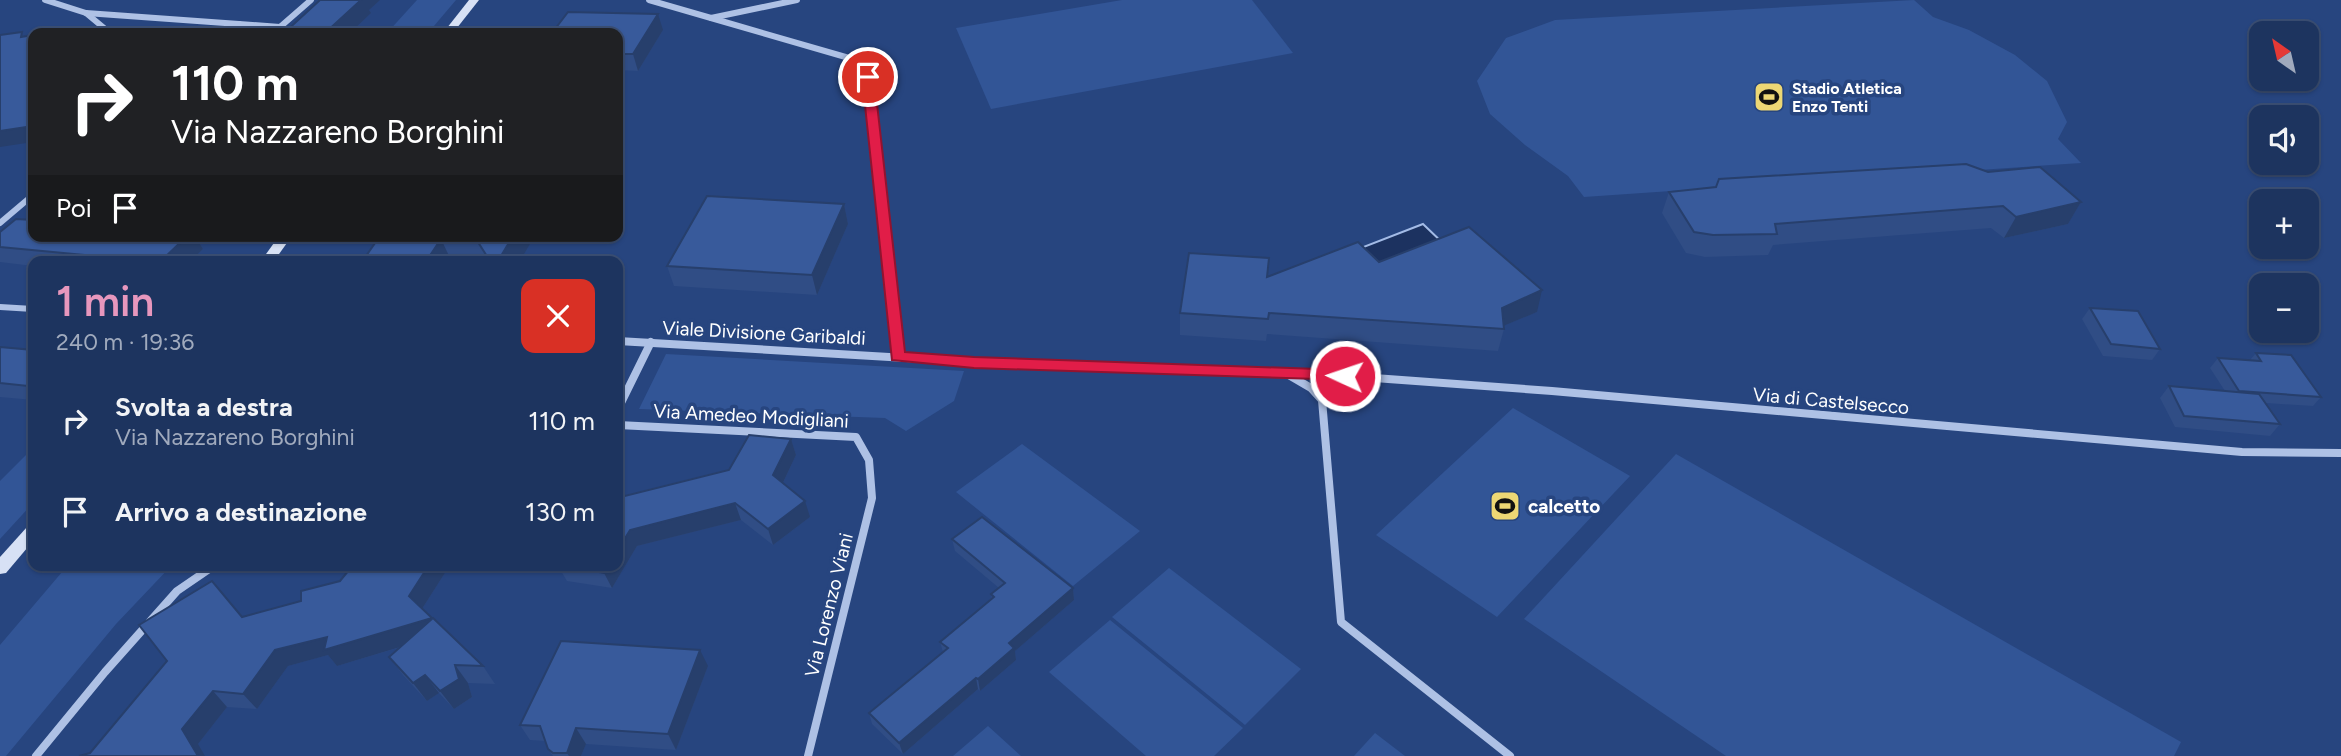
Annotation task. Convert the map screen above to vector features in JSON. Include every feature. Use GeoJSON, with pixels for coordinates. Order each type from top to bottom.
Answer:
{"type":"FeatureCollection","features":[{"type":"Feature","properties":{"kind":"main road"},"geometry":{"type":"LineString","coordinates":[[452,28],[474,0]]}},
{"type":"Feature","properties":{"kind":"main road"},"geometry":{"type":"LineString","coordinates":[[271,256],[281,242]]}},
{"type":"Feature","properties":{"kind":"main road"},"geometry":{"type":"LineString","coordinates":[[0,568],[28,537]]}},
{"type":"Feature","properties":{"kind":"street"},"geometry":{"type":"LineString","coordinates":[[49,0],[86,13],[280,27],[311,0]]}},
{"type":"Feature","properties":{"kind":"street"},"geometry":{"type":"LineString","coordinates":[[649,0],[856,60],[868,77],[897,356]]}},
{"type":"Feature","properties":{"kind":"street"},"geometry":{"type":"LineString","coordinates":[[711,18],[797,0]]}},
{"type":"Feature","properties":{"kind":"street"},"geometry":{"type":"LineString","coordinates":[[86,13],[104,28]]}},
{"type":"Feature","properties":{"kind":"street"},"geometry":{"type":"LineString","coordinates":[[234,28],[239,24]]}},
{"type":"Feature","properties":{"kind":"street"},"geometry":{"type":"LineString","coordinates":[[0,223],[28,199]]}},
{"type":"Feature","properties":{"kind":"street"},"geometry":{"type":"LineString","coordinates":[[0,306],[28,309]]}},
{"type":"Feature","properties":{"kind":"street","name":"Viale Divisione Garibaldi"},"geometry":{"type":"LineString","coordinates":[[623,341],[974,362],[1319,374]]}},
{"type":"Feature","properties":{"kind":"street","name":"Via Amedeo Modigliani"},"geometry":{"type":"LineString","coordinates":[[623,399],[651,342]]}},
{"type":"Feature","properties":{"kind":"street"},"geometry":{"type":"LineString","coordinates":[[1286,373],[1311,388],[1322,400],[1341,622],[1510,756]]}},
{"type":"Feature","properties":{"kind":"street","name":"Via di Castelsecco"},"geometry":{"type":"LineString","coordinates":[[1319,374],[1552,391],[2242,452],[2341,453]]}},
{"type":"Feature","properties":{"kind":"street"},"geometry":{"type":"LineString","coordinates":[[1322,400],[1340,386],[1371,378]]}},
{"type":"Feature","properties":{"kind":"street","name":"Via Amedeo Modigliani"},"geometry":{"type":"LineString","coordinates":[[623,425],[856,437],[869,460]]}},
{"type":"Feature","properties":{"kind":"street","name":"Via Lorenzo Viani"},"geometry":{"type":"LineString","coordinates":[[808,756],[872,498],[869,460]]}},
{"type":"Feature","properties":{"kind":"street"},"geometry":{"type":"LineString","coordinates":[[36,756],[105,671],[177,591],[206,571]]}},
{"type":"Feature","properties":{"kind":"shaded area"},"geometry":{"type":"Polygon","coordinates":[[[417,0],[456,0],[432,28],[392,28],[417,0]]]}},
{"type":"Feature","properties":{"kind":"shaded area"},"geometry":{"type":"Polygon","coordinates":[[[1122,0],[1252,0],[1293,53],[991,109],[956,28],[1122,0]]]}},
{"type":"Feature","properties":{"kind":"shaded area","name":"Stadio Atletica Enzo Tenti"},"geometry":{"type":"Polygon","coordinates":[[[1914,0],[1933,17],[1969,30],[2015,55],[2047,81],[2067,122],[2058,139],[2081,163],[1584,197],[1568,176],[1525,145],[1490,114],[1477,81],[1506,38],[1555,20],[1914,0]]]}},
{"type":"Feature","properties":{"kind":"shaded area"},"geometry":{"type":"Polygon","coordinates":[[[1423,224],[1448,248],[1379,276],[1353,251],[1423,224]]]}},
{"type":"Feature","properties":{"kind":"shaded area"},"geometry":{"type":"Polygon","coordinates":[[[666,354],[964,371],[954,401],[906,431],[885,418],[639,409],[666,354]]]}},
{"type":"Feature","properties":{"kind":"shaded area","name":"calcetto"},"geometry":{"type":"Polygon","coordinates":[[[1513,408],[1630,476],[1497,617],[1376,535],[1513,408]]]}},
{"type":"Feature","properties":{"kind":"shaded area"},"geometry":{"type":"Polygon","coordinates":[[[1022,444],[1140,531],[1073,586],[956,492],[1022,444]]]}},
{"type":"Feature","properties":{"kind":"shaded area"},"geometry":{"type":"Polygon","coordinates":[[[28,453],[28,508],[0,539],[0,481],[28,453]]]}},
{"type":"Feature","properties":{"kind":"shaded area"},"geometry":{"type":"Polygon","coordinates":[[[1676,454],[2181,742],[2174,756],[1726,756],[1524,619],[1676,454]]]}},
{"type":"Feature","properties":{"kind":"shaded area"},"geometry":{"type":"Polygon","coordinates":[[[1169,568],[1301,669],[1245,725],[1112,617],[1169,568]]]}},
{"type":"Feature","properties":{"kind":"shaded area"},"geometry":{"type":"Polygon","coordinates":[[[63,571],[166,571],[116,624],[6,756],[0,756],[0,645],[63,571]]]}},
{"type":"Feature","properties":{"kind":"shaded area"},"geometry":{"type":"Polygon","coordinates":[[[1110,620],[1243,728],[1214,756],[1146,756],[1049,672],[1110,620]]]}},
{"type":"Feature","properties":{"kind":"shaded area"},"geometry":{"type":"Polygon","coordinates":[[[988,726],[1021,756],[953,756],[988,726]]]}},
{"type":"Feature","properties":{"kind":"shaded area"},"geometry":{"type":"Polygon","coordinates":[[[1375,733],[1405,756],[1354,756],[1375,733]]]}},
{"type":"Feature","properties":{"kind":"building"},"geometry":{"type":"Polygon","coordinates":[[[320,0],[361,0],[330,28],[289,28],[320,0]]]}},
{"type":"Feature","properties":{"kind":"building"},"geometry":{"type":"Polygon","coordinates":[[[568,12],[658,14],[633,54],[623,54],[623,28],[556,28],[568,12]]]}},
{"type":"Feature","properties":{"kind":"building"},"geometry":{"type":"Polygon","coordinates":[[[22,32],[21,37],[28,36],[28,127],[0,131],[0,35],[22,32]]]}},
{"type":"Feature","properties":{"kind":"building"},"geometry":{"type":"Polygon","coordinates":[[[1966,164],[1988,172],[2040,167],[2081,202],[2016,217],[2003,206],[1775,224],[1777,234],[1713,235],[1694,232],[1669,192],[1716,187],[1719,179],[1966,164]]]}},
{"type":"Feature","properties":{"kind":"building"},"geometry":{"type":"Polygon","coordinates":[[[707,196],[844,204],[812,275],[667,266],[707,196]]]}},
{"type":"Feature","properties":{"kind":"building"},"geometry":{"type":"Polygon","coordinates":[[[16,219],[28,220],[28,242],[181,242],[166,256],[95,256],[0,247],[0,232],[16,219]]]}},
{"type":"Feature","properties":{"kind":"building"},"geometry":{"type":"Polygon","coordinates":[[[1469,227],[1542,290],[1502,308],[1504,329],[1269,313],[1268,319],[1180,313],[1189,253],[1269,258],[1267,277],[1358,242],[1379,262],[1469,227]]]}},
{"type":"Feature","properties":{"kind":"building"},"geometry":{"type":"Polygon","coordinates":[[[376,242],[439,242],[430,256],[366,256],[376,242]]]}},
{"type":"Feature","properties":{"kind":"building"},"geometry":{"type":"Polygon","coordinates":[[[478,242],[509,242],[501,256],[487,256],[478,242]]]}},
{"type":"Feature","properties":{"kind":"building"},"geometry":{"type":"Polygon","coordinates":[[[2090,308],[2138,311],[2160,349],[2111,344],[2090,308]]]}},
{"type":"Feature","properties":{"kind":"building"},"geometry":{"type":"Polygon","coordinates":[[[0,347],[28,350],[28,386],[0,383],[0,347]]]}},
{"type":"Feature","properties":{"kind":"building"},"geometry":{"type":"Polygon","coordinates":[[[2256,353],[2291,355],[2321,397],[2239,391],[2218,358],[2261,361],[2256,353]]]}},
{"type":"Feature","properties":{"kind":"building"},"geometry":{"type":"Polygon","coordinates":[[[2169,386],[2259,394],[2280,424],[2184,416],[2169,386]]]}},
{"type":"Feature","properties":{"kind":"building"},"geometry":{"type":"Polygon","coordinates":[[[749,435],[791,439],[773,475],[805,501],[768,529],[735,503],[630,530],[623,542],[623,495],[729,470],[749,435]]]}},
{"type":"Feature","properties":{"kind":"building"},"geometry":{"type":"Polygon","coordinates":[[[982,517],[1073,588],[1009,643],[1014,648],[899,743],[869,713],[948,648],[940,642],[994,597],[991,594],[1005,583],[952,539],[982,517]]]}},
{"type":"Feature","properties":{"kind":"building"},"geometry":{"type":"Polygon","coordinates":[[[348,571],[425,571],[409,596],[432,618],[324,650],[327,637],[275,650],[243,694],[213,691],[182,729],[198,756],[79,756],[90,753],[167,661],[139,625],[212,581],[242,617],[301,601],[301,591],[340,581],[348,571]]]}},
{"type":"Feature","properties":{"kind":"building"},"geometry":{"type":"Polygon","coordinates":[[[433,618],[483,666],[455,665],[459,679],[440,691],[425,675],[413,683],[389,657],[433,618]]]}},
{"type":"Feature","properties":{"kind":"building"},"geometry":{"type":"Polygon","coordinates":[[[561,641],[700,650],[668,734],[576,728],[567,753],[553,753],[548,749],[540,726],[520,725],[561,641]]]}},
{"type":"Feature","properties":{"kind":"place","name":"Stadio Atletica Enzo Tenti"},"geometry":{"type":"Point","coordinates":[1769,97]}},
{"type":"Feature","properties":{"kind":"place","name":"calcetto"},"geometry":{"type":"Point","coordinates":[1505,506]}},
{"type":"Feature","properties":{"kind":"route"},"geometry":{"type":"LineString","coordinates":[[868,77],[897,356],[974,362],[1345,376]]}}]}
